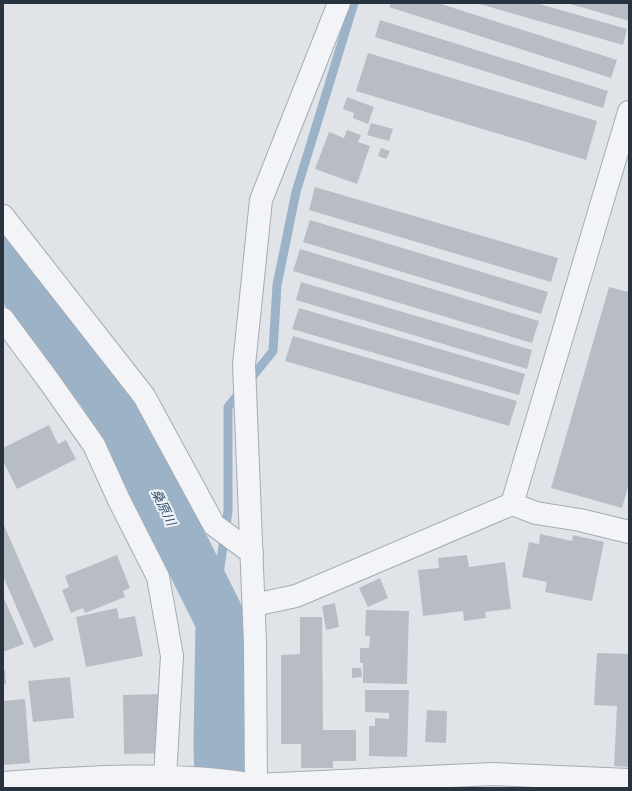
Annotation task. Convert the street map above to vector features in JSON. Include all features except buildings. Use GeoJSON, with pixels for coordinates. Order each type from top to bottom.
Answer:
{"type":"FeatureCollection","features":[{"type":"Feature","properties":{"kind":"street"},"geometry":{"type":"LineString","coordinates":[[250,785],[254,605],[244,366],[261,200],[339,3]]}},
{"type":"Feature","properties":{"kind":"street"},"geometry":{"type":"LineString","coordinates":[[512,504],[629,112]]}},
{"type":"Feature","properties":{"kind":"street"},"geometry":{"type":"LineString","coordinates":[[3,216],[144,396],[214,525],[252,553]]}},
{"type":"Feature","properties":{"kind":"street"},"geometry":{"type":"LineString","coordinates":[[3,319],[94,445],[119,500],[158,577],[172,656],[165,777]]}},
{"type":"Feature","properties":{"kind":"street"},"geometry":{"type":"LineString","coordinates":[[254,605],[296,596],[512,504],[536,513],[580,520],[629,532]]}},
{"type":"Feature","properties":{"kind":"street"},"geometry":{"type":"LineString","coordinates":[[3,783],[78,783],[165,777],[250,785],[629,780]]}},
{"type":"Feature","properties":{"kind":"waterway"},"geometry":{"type":"LineString","coordinates":[[221,621],[219,574],[228,511],[228,407],[273,351],[277,285],[296,192],[354,3]]}},
{"type":"Feature","properties":{"kind":"waterway","name":"桑原川"},"geometry":{"type":"LineString","coordinates":[[3,261],[103,392],[153,485],[221,621],[219,742],[220,788]]}}]}
